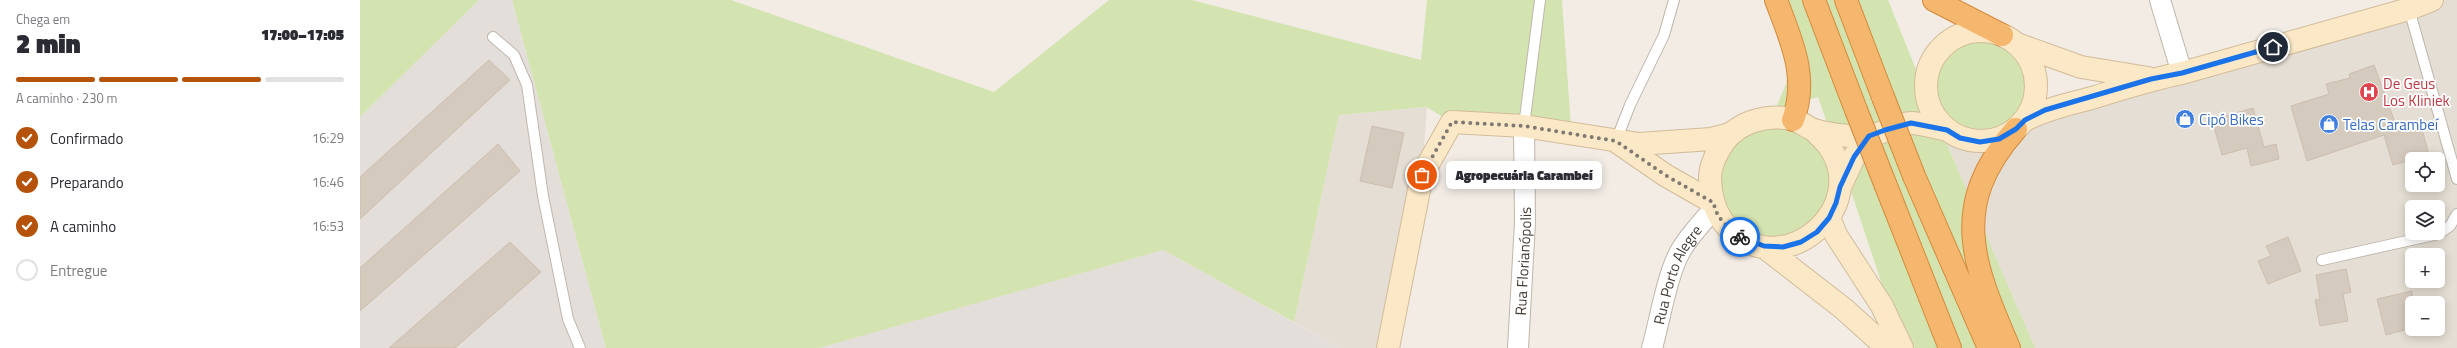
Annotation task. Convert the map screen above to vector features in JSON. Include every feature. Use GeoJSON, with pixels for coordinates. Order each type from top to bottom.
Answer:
{"type":"FeatureCollection","features":[{"type":"Feature","properties":{"kind":"highway"},"geometry":{"type":"LineString","coordinates":[[1776,0],[1799,67],[1801,90],[1793,120]]}},
{"type":"Feature","properties":{"kind":"highway"},"geometry":{"type":"LineString","coordinates":[[1814,0],[1950,348]]}},
{"type":"Feature","properties":{"kind":"highway"},"geometry":{"type":"LineString","coordinates":[[1846,0],[1914,176],[1989,348]]}},
{"type":"Feature","properties":{"kind":"highway"},"geometry":{"type":"LineString","coordinates":[[1934,0],[2010,39]]}},
{"type":"Feature","properties":{"kind":"highway"},"geometry":{"type":"LineString","coordinates":[[2009,348],[1979,272],[1973,240],[1973,216],[1978,194],[1986,173],[2004,143],[2021,125]]}},
{"type":"Feature","properties":{"kind":"main road"},"geometry":{"type":"LineString","coordinates":[[1927,72],[1926,96],[1936,119],[1947,130],[1960,138],[1980,142],[1999,139],[2045,110],[2151,79],[2182,73],[2408,4],[2432,0]]}},
{"type":"Feature","properties":{"kind":"main road"},"geometry":{"type":"LineString","coordinates":[[1911,123],[1927,72],[1940,49],[1955,37],[1966,33],[1985,31],[2010,39],[2081,67],[2151,79]]}},
{"type":"Feature","properties":{"kind":"main road"},"geometry":{"type":"LineString","coordinates":[[2010,39],[2026,54],[2036,75],[2034,99],[2021,125]]}},
{"type":"Feature","properties":{"kind":"main road"},"geometry":{"type":"LineString","coordinates":[[1388,348],[1422,175],[1452,122],[1524,126],[1639,144],[1711,139],[1726,136],[1746,124],[1761,119],[1777,117],[1793,120],[1814,130],[1869,136],[1911,123],[1947,130]]}},
{"type":"Feature","properties":{"kind":"main road"},"geometry":{"type":"LineString","coordinates":[[1746,124],[1729,136],[1716,154],[1710,174],[1711,194],[1714,206],[1730,230],[1745,241],[1764,246],[1783,247],[1801,242],[1817,232],[1829,218],[1836,203],[1840,187],[1854,157],[1869,136]]}},
{"type":"Feature","properties":{"kind":"main road"},"geometry":{"type":"LineString","coordinates":[[1814,130],[1829,146],[1838,166],[1840,187]]}},
{"type":"Feature","properties":{"kind":"main road"},"geometry":{"type":"LineString","coordinates":[[1616,141],[1665,175],[1714,206]]}},
{"type":"Feature","properties":{"kind":"main road"},"geometry":{"type":"LineString","coordinates":[[1829,218],[1836,235],[1882,306],[1902,348]]}},
{"type":"Feature","properties":{"kind":"main road"},"geometry":{"type":"LineString","coordinates":[[1764,246],[1844,309],[1887,348]]}},
{"type":"Feature","properties":{"kind":"street"},"geometry":{"type":"LineString","coordinates":[[2160,0],[2182,73]]}},
{"type":"Feature","properties":{"kind":"street","name":"Rua Florianópolis"},"geometry":{"type":"LineString","coordinates":[[1518,348],[1525,222],[1524,126]]}},
{"type":"Feature","properties":{"kind":"street","name":"Rua Porto Alegre"},"geometry":{"type":"LineString","coordinates":[[1652,348],[1672,273],[1680,251],[1714,206]]}},
{"type":"Feature","properties":{"kind":"lane"},"geometry":{"type":"LineString","coordinates":[[1524,126],[1540,0]]}},
{"type":"Feature","properties":{"kind":"lane"},"geometry":{"type":"LineString","coordinates":[[1616,141],[1630,105],[1664,35],[1674,0]]}},
{"type":"Feature","properties":{"kind":"lane"},"geometry":{"type":"LineString","coordinates":[[2408,4],[2457,179]]}},
{"type":"Feature","properties":{"kind":"lane"},"geometry":{"type":"LineString","coordinates":[[493,37],[514,55],[526,85],[543,196],[568,319],[580,348]]}},
{"type":"Feature","properties":{"kind":"lane"},"geometry":{"type":"LineString","coordinates":[[2322,260],[2438,234],[2450,226],[2457,214]]}},
{"type":"Feature","properties":{"kind":"shaded area"},"geometry":{"type":"Polygon","coordinates":[[[479,0],[512,0],[606,348],[360,348],[360,117],[479,0]]]}},
{"type":"Feature","properties":{"kind":"shaded area"},"geometry":{"type":"Polygon","coordinates":[[[2432,0],[2457,0],[2457,348],[2035,348],[1936,119],[2182,73],[2432,0]]]}},
{"type":"Feature","properties":{"kind":"shaded area"},"geometry":{"type":"Polygon","coordinates":[[[1427,107],[1422,175],[1388,348],[1340,348],[1294,322],[1339,115],[1427,107]]]}},
{"type":"Feature","properties":{"kind":"shaded area"},"geometry":{"type":"Polygon","coordinates":[[[1163,250],[1340,348],[819,348],[835,343],[1163,250]]]}},
{"type":"Feature","properties":{"kind":"green space"},"geometry":{"type":"Polygon","coordinates":[[[360,0],[479,0],[360,117],[360,0]]]}},
{"type":"Feature","properties":{"kind":"green space"},"geometry":{"type":"Polygon","coordinates":[[[512,0],[731,0],[994,92],[1109,0],[1192,0],[1421,60],[1427,0],[1562,0],[1571,127],[1452,122],[1426,107],[1339,115],[1294,322],[1163,250],[819,348],[606,348],[512,0]]]}},
{"type":"Feature","properties":{"kind":"green space"},"geometry":{"type":"Polygon","coordinates":[[[1776,0],[1888,0],[1936,119],[2035,348],[1903,348],[1818,97],[1775,110],[1786,84],[1789,68],[1776,0]]]}},
{"type":"Feature","properties":{"kind":"green space"},"geometry":{"type":"Polygon","coordinates":[[[1981,34],[2001,38],[2018,49],[2029,66],[2033,86],[2029,106],[2018,123],[2001,134],[1981,138],[1961,134],[1944,123],[1933,106],[1929,86],[1933,66],[1944,49],[1961,38],[1981,34]]]}},
{"type":"Feature","properties":{"kind":"green space"},"geometry":{"type":"Polygon","coordinates":[[[1746,124],[1812,131],[1838,176],[1807,236],[1764,245],[1719,209],[1721,150],[1746,124]]]}},
{"type":"Feature","properties":{"kind":"building"},"geometry":{"type":"Polygon","coordinates":[[[489,60],[510,80],[360,219],[360,177],[489,60]]]}},
{"type":"Feature","properties":{"kind":"building"},"geometry":{"type":"Polygon","coordinates":[[[2374,65],[2397,128],[2420,122],[2428,152],[2405,152],[2405,162],[2393,165],[2384,135],[2307,161],[2291,106],[2329,94],[2326,84],[2350,78],[2349,74],[2374,65]]]}},
{"type":"Feature","properties":{"kind":"building"},"geometry":{"type":"Polygon","coordinates":[[[2253,108],[2264,147],[2276,144],[2279,159],[2251,166],[2247,148],[2222,155],[2212,120],[2253,108]]]}},
{"type":"Feature","properties":{"kind":"building"},"geometry":{"type":"Polygon","coordinates":[[[1372,126],[1404,133],[1392,188],[1360,181],[1372,126]]]}},
{"type":"Feature","properties":{"kind":"building"},"geometry":{"type":"Polygon","coordinates":[[[498,144],[520,171],[360,311],[360,268],[498,144]]]}},
{"type":"Feature","properties":{"kind":"building"},"geometry":{"type":"Polygon","coordinates":[[[2288,237],[2301,271],[2268,284],[2258,261],[2271,256],[2266,246],[2288,237]]]}},
{"type":"Feature","properties":{"kind":"building"},"geometry":{"type":"Polygon","coordinates":[[[510,242],[541,272],[455,348],[389,348],[510,242]]]}},
{"type":"Feature","properties":{"kind":"building"},"geometry":{"type":"Polygon","coordinates":[[[2346,269],[2351,292],[2343,294],[2348,321],[2320,326],[2315,300],[2320,299],[2316,275],[2346,269]]]}},
{"type":"Feature","properties":{"kind":"building"},"geometry":{"type":"Polygon","coordinates":[[[2412,291],[2412,296],[2405,296],[2405,330],[2386,335],[2377,299],[2412,291]]]}},
{"type":"Feature","properties":{"kind":"way so far"},"geometry":{"type":"LineString","coordinates":[[1422,175],[1452,122],[1524,126],[1616,141],[1665,175],[1714,203],[1714,209],[1730,230],[1740,237]]}},
{"type":"Feature","properties":{"kind":"place","name":"De Geus Los Kliniek"},"geometry":{"type":"Point","coordinates":[2369,92]}},
{"type":"Feature","properties":{"kind":"place","name":"Cipó Bikes"},"geometry":{"type":"Point","coordinates":[2185,119]}},
{"type":"Feature","properties":{"kind":"place","name":"Telas Carambeí"},"geometry":{"type":"Point","coordinates":[2329,124]}},
{"type":"Feature","properties":{"kind":"place","name":"Agropecuária Carambeí"},"geometry":{"type":"Point","coordinates":[1422,175]}},
{"type":"Feature","properties":{"kind":"route"},"geometry":{"type":"LineString","coordinates":[[1740,237],[1745,241],[1764,246],[1783,247],[1801,242],[1817,232],[1829,218],[1836,203],[1840,187],[1854,157],[1869,136],[1885,130],[1911,123],[1947,130],[1960,138],[1980,142],[1999,139],[2016,129],[2025,120],[2045,110],[2094,97],[2151,79],[2182,73],[2273,47]]}}]}
